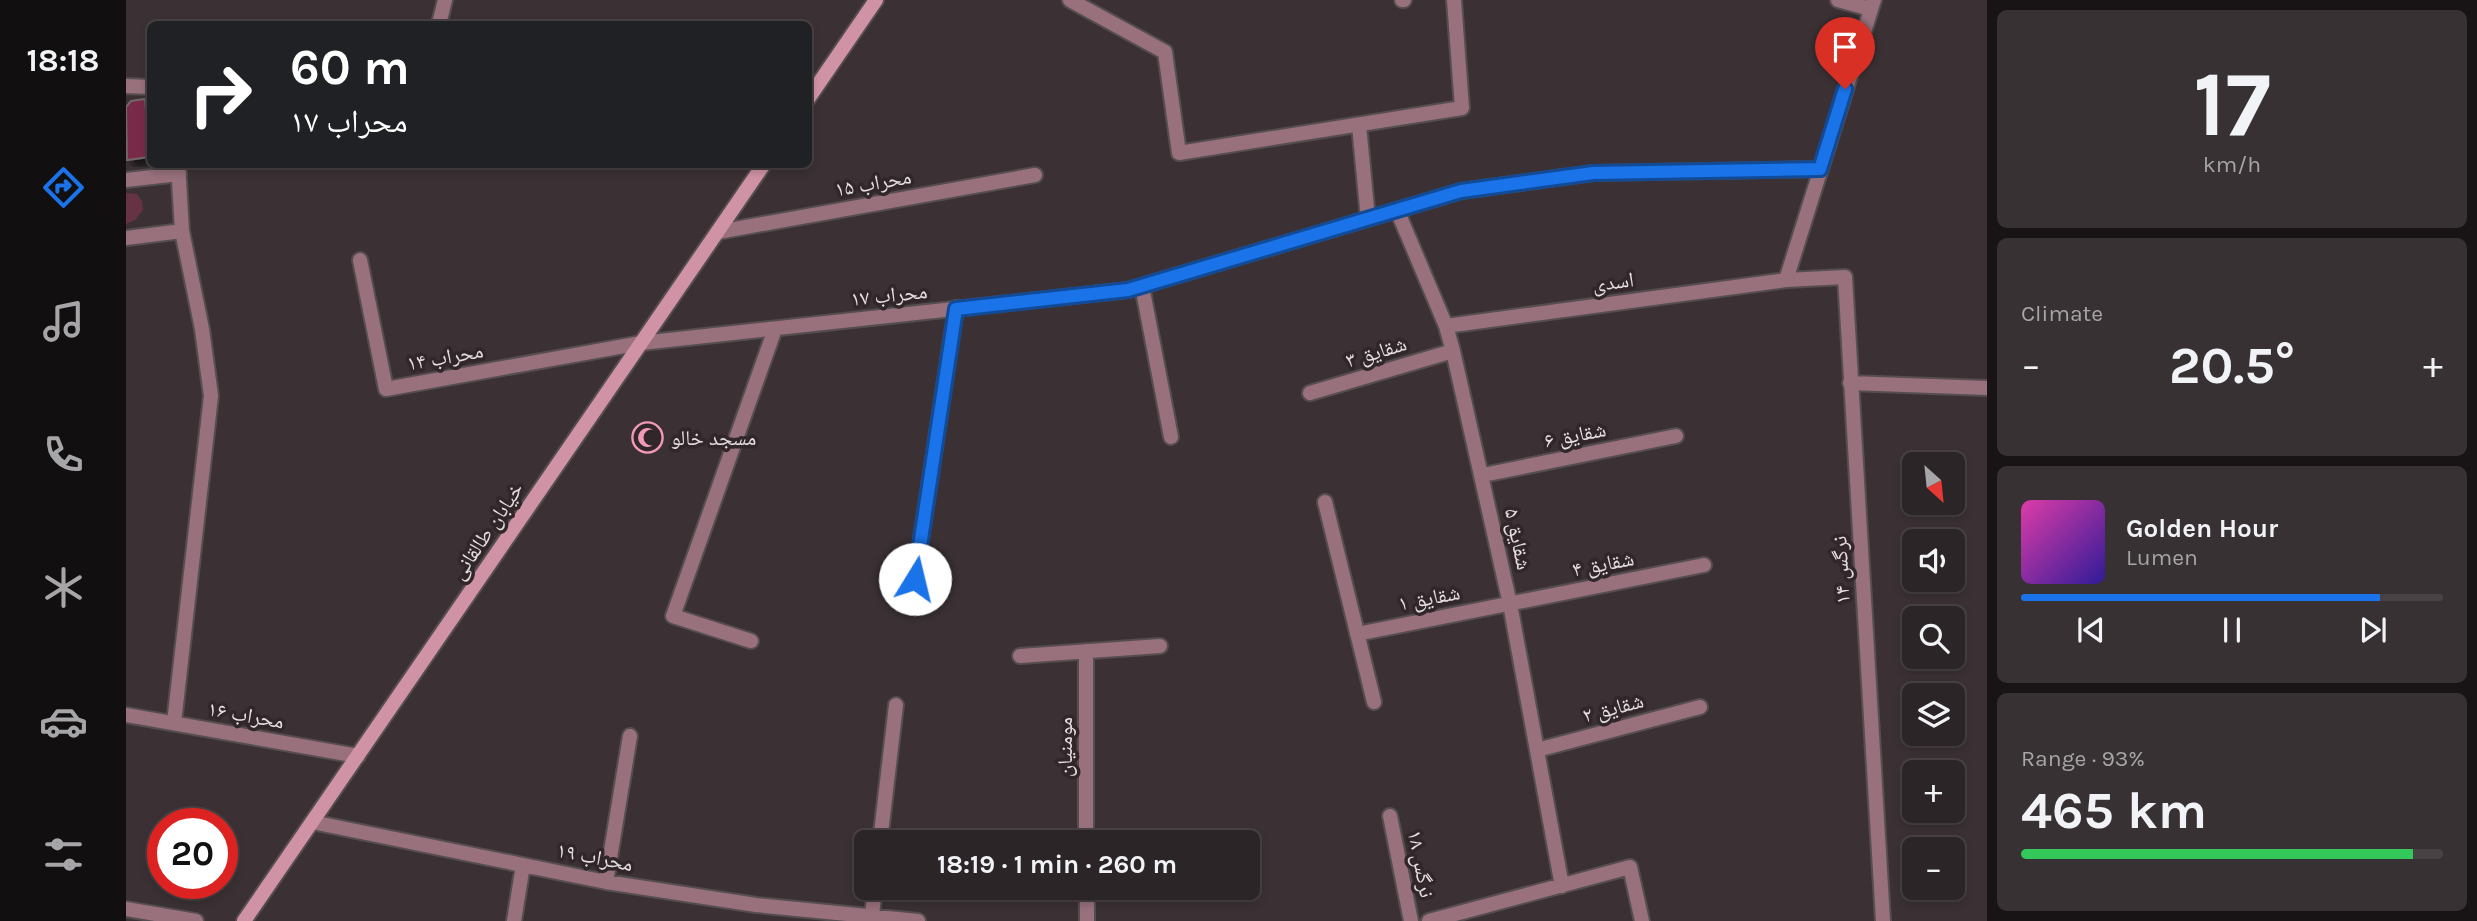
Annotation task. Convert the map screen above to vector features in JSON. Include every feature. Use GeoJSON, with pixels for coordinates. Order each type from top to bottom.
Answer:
{"type":"FeatureCollection","features":[{"type":"Feature","properties":{"kind":"main road"},"geometry":{"type":"LineString","coordinates":[[812,93],[876,0]]}},
{"type":"Feature","properties":{"kind":"main road","name":"خیابان طالقانی"},"geometry":{"type":"LineString","coordinates":[[244,921],[761,168]]}},
{"type":"Feature","properties":{"kind":"street"},"geometry":{"type":"LineString","coordinates":[[440,21],[445,0]]}},
{"type":"Feature","properties":{"kind":"street"},"geometry":{"type":"LineString","coordinates":[[1070,0],[1165,52],[1179,153],[1462,108],[1454,0]]}},
{"type":"Feature","properties":{"kind":"street"},"geometry":{"type":"LineString","coordinates":[[1786,280],[1872,4],[1838,0]]}},
{"type":"Feature","properties":{"kind":"street"},"geometry":{"type":"LineString","coordinates":[[126,86],[147,87]]}},
{"type":"Feature","properties":{"kind":"street"},"geometry":{"type":"LineString","coordinates":[[1359,125],[1368,219]]}},
{"type":"Feature","properties":{"kind":"street"},"geometry":{"type":"LineString","coordinates":[[126,180],[178,169],[182,230],[202,329],[211,396],[174,723]]}},
{"type":"Feature","properties":{"kind":"street","name":"محراب ۱۷"},"geometry":{"type":"LineString","coordinates":[[641,344],[1128,290],[1461,191],[1593,173],[1820,169]]}},
{"type":"Feature","properties":{"kind":"street","name":"محراب ۱۵"},"geometry":{"type":"LineString","coordinates":[[718,232],[1035,175]]}},
{"type":"Feature","properties":{"kind":"street","name":"شقایق ۵"},"geometry":{"type":"LineString","coordinates":[[1397,210],[1454,351],[1510,604],[1562,886]]}},
{"type":"Feature","properties":{"kind":"street"},"geometry":{"type":"LineString","coordinates":[[126,238],[182,230]]}},
{"type":"Feature","properties":{"kind":"street","name":"محراب ۱۴"},"geometry":{"type":"LineString","coordinates":[[360,260],[386,389],[641,344]]}},
{"type":"Feature","properties":{"kind":"street","name":"نرگس ۱۴"},"geometry":{"type":"LineString","coordinates":[[1786,280],[1845,277],[1883,921]]}},
{"type":"Feature","properties":{"kind":"street","name":"اسدی"},"geometry":{"type":"LineString","coordinates":[[1446,326],[1786,280]]}},
{"type":"Feature","properties":{"kind":"street"},"geometry":{"type":"LineString","coordinates":[[1142,286],[1171,436]]}},
{"type":"Feature","properties":{"kind":"street"},"geometry":{"type":"LineString","coordinates":[[915,579],[956,309]]}},
{"type":"Feature","properties":{"kind":"street"},"geometry":{"type":"LineString","coordinates":[[751,640],[673,616],[775,329]]}},
{"type":"Feature","properties":{"kind":"street","name":"شقایق ۳"},"geometry":{"type":"LineString","coordinates":[[1311,393],[1454,351]]}},
{"type":"Feature","properties":{"kind":"street"},"geometry":{"type":"LineString","coordinates":[[1850,383],[1987,388]]}},
{"type":"Feature","properties":{"kind":"street","name":"شقایق ۶"},"geometry":{"type":"LineString","coordinates":[[1483,475],[1676,436]]}},
{"type":"Feature","properties":{"kind":"street"},"geometry":{"type":"LineString","coordinates":[[1325,502],[1374,702]]}},
{"type":"Feature","properties":{"kind":"street","name":"شقایق ۴"},"geometry":{"type":"LineString","coordinates":[[1510,604],[1704,565]]}},
{"type":"Feature","properties":{"kind":"street","name":"شقایق ۱"},"geometry":{"type":"LineString","coordinates":[[1357,634],[1510,604]]}},
{"type":"Feature","properties":{"kind":"street"},"geometry":{"type":"LineString","coordinates":[[1020,656],[1160,646]]}},
{"type":"Feature","properties":{"kind":"street","name":"مومنیان"},"geometry":{"type":"LineString","coordinates":[[1086,651],[1086,830]]}},
{"type":"Feature","properties":{"kind":"street"},"geometry":{"type":"LineString","coordinates":[[881,830],[896,705]]}},
{"type":"Feature","properties":{"kind":"street","name":"شقایق ۲"},"geometry":{"type":"LineString","coordinates":[[1537,750],[1700,707]]}},
{"type":"Feature","properties":{"kind":"street","name":"محراب ۱۶"},"geometry":{"type":"LineString","coordinates":[[126,715],[358,756]]}},
{"type":"Feature","properties":{"kind":"street"},"geometry":{"type":"LineString","coordinates":[[606,882],[630,736]]}},
{"type":"Feature","properties":{"kind":"street","name":"نرگس ۱۸"},"geometry":{"type":"LineString","coordinates":[[1390,816],[1411,921]]}},
{"type":"Feature","properties":{"kind":"street","name":"محراب ۱۹"},"geometry":{"type":"LineString","coordinates":[[312,822],[606,882],[757,905],[872,915]]}},
{"type":"Feature","properties":{"kind":"street"},"geometry":{"type":"LineString","coordinates":[[514,921],[523,865]]}},
{"type":"Feature","properties":{"kind":"street"},"geometry":{"type":"LineString","coordinates":[[1429,921],[1630,867],[1642,921]]}},
{"type":"Feature","properties":{"kind":"street"},"geometry":{"type":"LineString","coordinates":[[874,900],[872,915],[918,921]]}},
{"type":"Feature","properties":{"kind":"street"},"geometry":{"type":"LineString","coordinates":[[1087,900],[1087,921]]}},
{"type":"Feature","properties":{"kind":"street"},"geometry":{"type":"LineString","coordinates":[[754,921],[757,905]]}},
{"type":"Feature","properties":{"kind":"street"},"geometry":{"type":"LineString","coordinates":[[126,909],[196,921]]}},
{"type":"Feature","properties":{"kind":"shaded area"},"geometry":{"type":"Polygon","coordinates":[[[126,193],[137,194],[142,201],[143,210],[135,220],[126,224],[126,193]]]}},
{"type":"Feature","properties":{"kind":"building"},"geometry":{"type":"Polygon","coordinates":[[[145,99],[147,157],[127,160],[126,107],[131,101],[145,99]]]}},
{"type":"Feature","properties":{"kind":"place","name":"مسجد خالو"},"geometry":{"type":"Point","coordinates":[648,438]}},
{"type":"Feature","properties":{"kind":"route"},"geometry":{"type":"LineString","coordinates":[[915,579],[956,309],[1128,290],[1461,191],[1593,173],[1820,169],[1845,89]]}}]}
